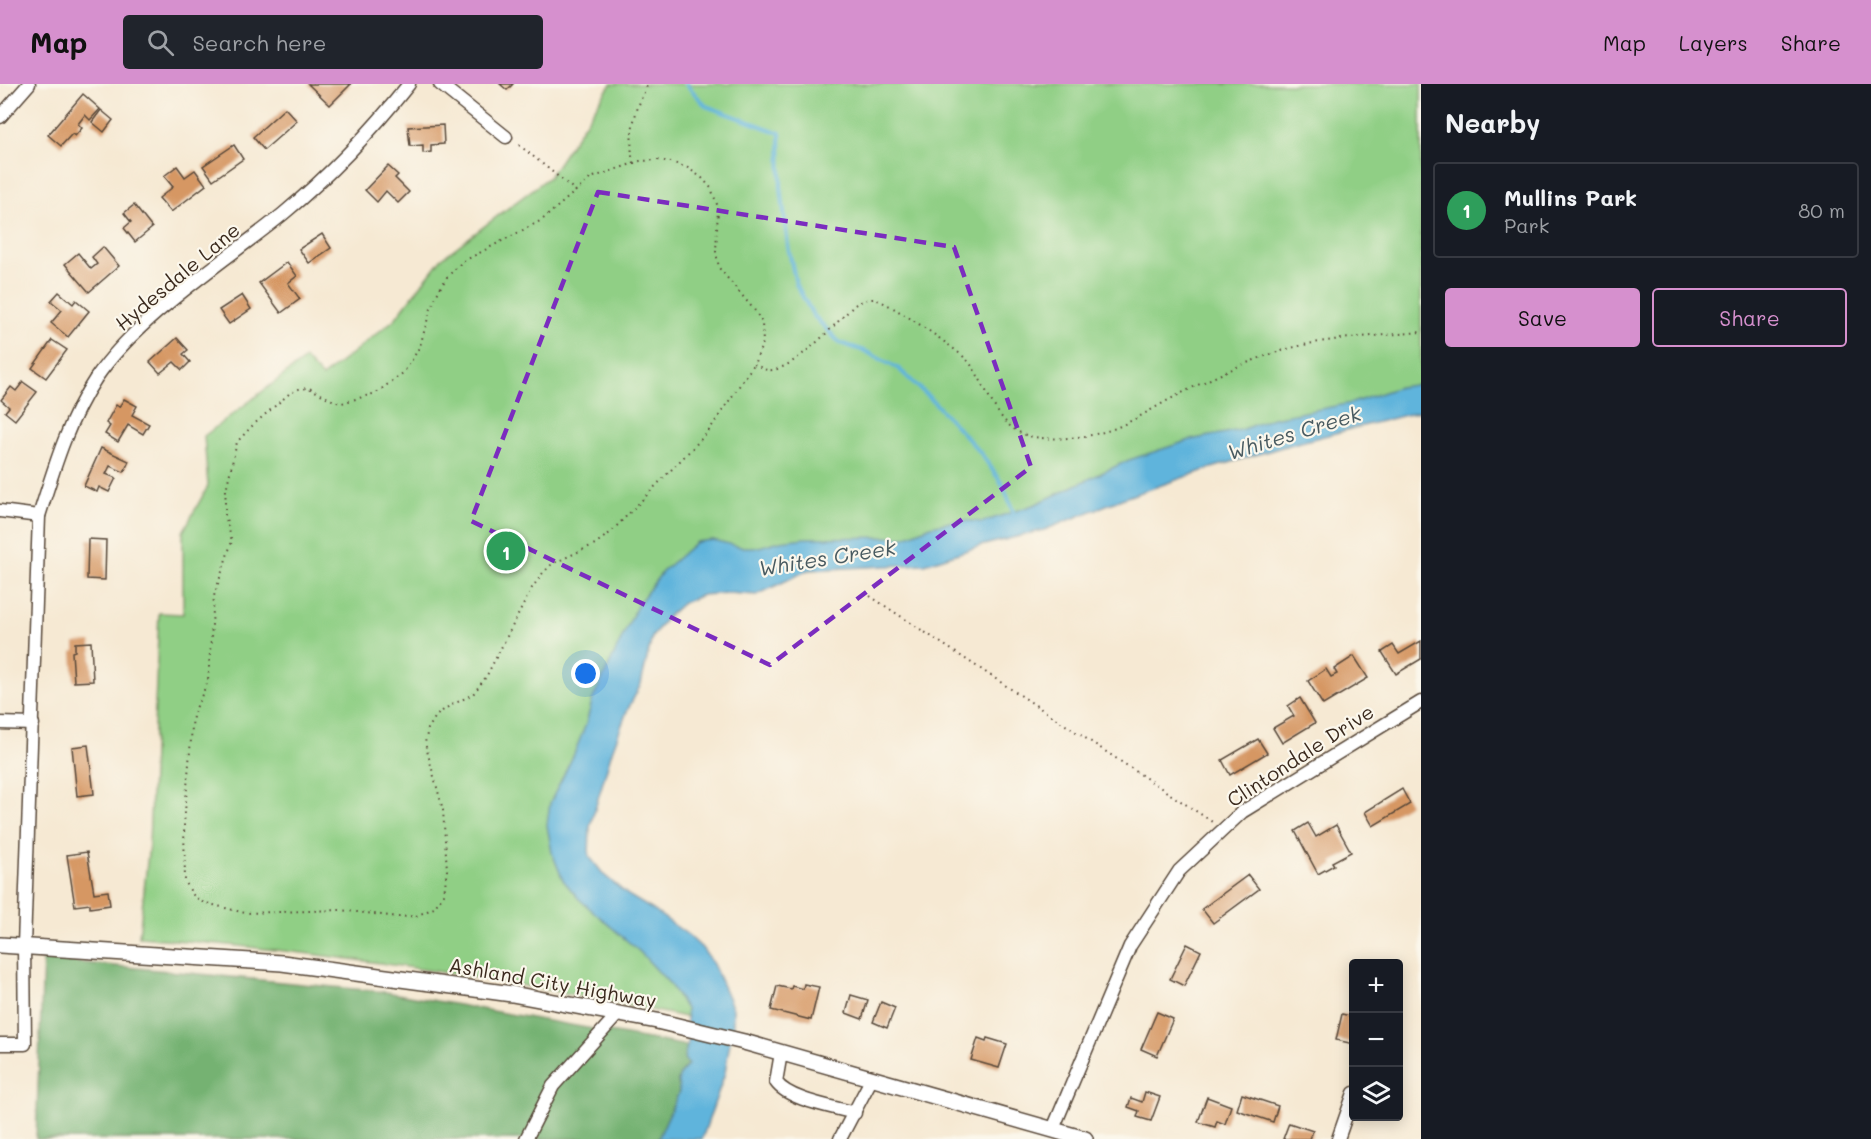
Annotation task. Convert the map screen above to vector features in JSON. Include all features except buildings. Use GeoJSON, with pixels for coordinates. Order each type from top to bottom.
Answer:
{"type":"FeatureCollection","features":[{"type":"Feature","properties":{"kind":"main road","name":"Ashland City Highway"},"geometry":{"type":"LineString","coordinates":[[0,945],[282,963],[512,994],[657,1021],[744,1042],[1085,1139]]}},
{"type":"Feature","properties":{"kind":"street"},"geometry":{"type":"LineString","coordinates":[[0,117],[29,84]]}},
{"type":"Feature","properties":{"kind":"street","name":"Hydesdale Lane"},"geometry":{"type":"LineString","coordinates":[[0,1044],[25,1044],[24,945],[39,516],[61,448],[78,408],[98,376],[129,339],[164,307],[284,213],[333,170],[371,131],[409,84]]}},
{"type":"Feature","properties":{"kind":"street"},"geometry":{"type":"LineString","coordinates":[[440,84],[506,138]]}},
{"type":"Feature","properties":{"kind":"street"},"geometry":{"type":"LineString","coordinates":[[0,511],[39,516]]}},
{"type":"Feature","properties":{"kind":"street","name":"Clintondale Drive"},"geometry":{"type":"LineString","coordinates":[[1053,1129],[1130,946],[1179,871],[1242,812],[1421,702]]}},
{"type":"Feature","properties":{"kind":"street"},"geometry":{"type":"LineString","coordinates":[[0,723],[33,724]]}},
{"type":"Feature","properties":{"kind":"street"},"geometry":{"type":"LineString","coordinates":[[526,1139],[553,1086],[618,1014]]}},
{"type":"Feature","properties":{"kind":"street"},"geometry":{"type":"LineString","coordinates":[[781,1053],[776,1082],[780,1089],[790,1095],[855,1113]]}},
{"type":"Feature","properties":{"kind":"street"},"geometry":{"type":"LineString","coordinates":[[840,1139],[872,1078]]}},
{"type":"Feature","properties":{"kind":"street"},"geometry":{"type":"LineString","coordinates":[[1338,1139],[1349,1105]]}},
{"type":"Feature","properties":{"kind":"path"},"geometry":{"type":"LineString","coordinates":[[633,163],[630,140],[633,121],[648,84]]}},
{"type":"Feature","properties":{"kind":"path"},"geometry":{"type":"LineString","coordinates":[[519,145],[576,191]]}},
{"type":"Feature","properties":{"kind":"path"},"geometry":{"type":"LineString","coordinates":[[658,160],[672,162],[696,173],[711,188],[718,207],[716,252],[719,268],[756,312],[762,323],[763,343],[754,364],[708,432],[635,509],[595,544],[565,556],[542,574],[532,588],[486,677],[473,694],[446,708],[431,723],[425,743],[443,810],[447,870],[444,894],[434,908],[416,916],[399,917],[340,910],[245,913],[202,902],[192,894],[185,881],[184,824],[193,715],[208,681],[214,596],[232,541],[225,515],[225,503],[237,442],[290,393],[299,389],[309,388],[342,403],[376,393],[403,373],[412,360],[420,346],[434,301],[453,270],[471,256],[542,219],[591,178],[633,163],[658,160]]}},
{"type":"Feature","properties":{"kind":"path"},"geometry":{"type":"LineString","coordinates":[[754,364],[768,370],[786,366],[813,346],[856,304],[875,299],[896,309],[960,354],[976,372],[1001,417],[1014,429],[1031,437],[1070,438],[1117,428],[1201,384],[1275,352],[1311,342],[1421,332]]}},
{"type":"Feature","properties":{"kind":"path"},"geometry":{"type":"LineString","coordinates":[[870,596],[1224,830]]}},
{"type":"Feature","properties":{"kind":"highlighted area"},"geometry":{"type":"Polygon","coordinates":[[[598,192],[954,247],[1031,467],[770,665],[471,521],[598,192]]]}},
{"type":"Feature","properties":{"kind":"green space"},"geometry":{"type":"Polygon","coordinates":[[[611,84],[1421,84],[1421,392],[997,523],[896,545],[762,557],[650,609],[571,881],[674,969],[690,1018],[553,991],[416,968],[278,950],[139,937],[149,844],[159,613],[183,614],[183,532],[208,486],[204,436],[305,359],[322,377],[395,319],[441,259],[549,177],[611,84]]]}},
{"type":"Feature","properties":{"kind":"green space"},"geometry":{"type":"Polygon","coordinates":[[[43,959],[386,992],[688,1046],[684,1058],[688,1065],[682,1071],[678,1081],[679,1092],[658,1139],[36,1139],[43,959]]]}},
{"type":"Feature","properties":{"kind":"water","name":"Whites Creek"},"geometry":{"type":"Polygon","coordinates":[[[1421,384],[1421,411],[1289,445],[1205,470],[1124,498],[1044,530],[980,546],[925,564],[808,570],[757,595],[728,593],[702,595],[683,603],[666,618],[652,637],[641,684],[627,711],[612,751],[590,826],[589,856],[604,875],[628,895],[688,935],[702,948],[713,964],[733,1009],[725,1073],[702,1139],[658,1139],[679,1092],[680,1074],[688,1065],[684,1058],[688,1042],[686,1009],[669,983],[640,952],[579,899],[563,880],[552,853],[547,825],[550,803],[574,754],[592,701],[638,604],[663,571],[696,542],[713,540],[741,547],[759,547],[780,541],[805,538],[905,537],[931,526],[960,520],[983,522],[1036,504],[1129,460],[1190,440],[1240,430],[1273,418],[1352,403],[1399,387],[1421,384]]]}},
{"type":"Feature","properties":{"kind":"waterway"},"geometry":{"type":"LineString","coordinates":[[686,84],[706,106],[780,133],[781,187],[788,246],[796,284],[813,315],[840,343],[865,351],[899,369],[932,400],[980,452],[1003,485],[1014,514]]}},
{"type":"Feature","properties":{"kind":"place","name":"Mullins Park"},"geometry":{"type":"Point","coordinates":[506,551]}}]}
